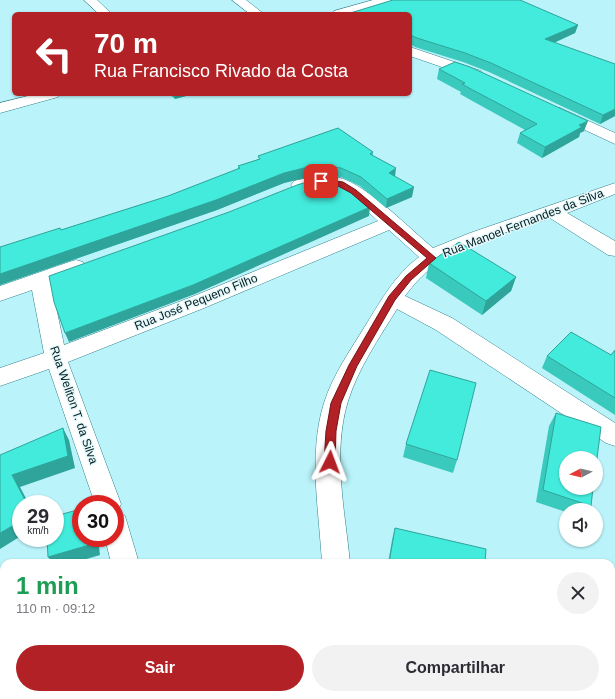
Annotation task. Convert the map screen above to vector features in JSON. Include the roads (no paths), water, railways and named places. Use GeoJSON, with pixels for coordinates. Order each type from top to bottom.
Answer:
{"type":"FeatureCollection","features":[{"type":"Feature","properties":{"kind":"street"},"geometry":{"type":"LineString","coordinates":[[90,0],[104,12]]}},
{"type":"Feature","properties":{"kind":"street"},"geometry":{"type":"LineString","coordinates":[[238,0],[255,12]]}},
{"type":"Feature","properties":{"kind":"street"},"geometry":{"type":"LineString","coordinates":[[345,12],[386,0]]}},
{"type":"Feature","properties":{"kind":"street"},"geometry":{"type":"LineString","coordinates":[[412,52],[489,79]]}},
{"type":"Feature","properties":{"kind":"street"},"geometry":{"type":"LineString","coordinates":[[0,108],[45,96]]}},
{"type":"Feature","properties":{"kind":"street"},"geometry":{"type":"LineString","coordinates":[[546,106],[615,139]]}},
{"type":"Feature","properties":{"kind":"street"},"geometry":{"type":"LineString","coordinates":[[600,133],[615,125]]}},
{"type":"Feature","properties":{"kind":"street"},"geometry":{"type":"LineString","coordinates":[[286,191],[316,181],[327,181],[340,184],[364,199],[432,258]]}},
{"type":"Feature","properties":{"kind":"street","name":"Rua Manoel Fernandes da Silva"},"geometry":{"type":"LineString","coordinates":[[336,559],[329,477],[331,431],[336,403],[353,365],[392,298],[408,278],[432,258],[460,245],[615,188]]}},
{"type":"Feature","properties":{"kind":"street"},"geometry":{"type":"LineString","coordinates":[[552,212],[615,250]]}},
{"type":"Feature","properties":{"kind":"street","name":"Rua José Pequeno Filho"},"geometry":{"type":"LineString","coordinates":[[0,377],[56,358],[190,306],[390,223]]}},
{"type":"Feature","properties":{"kind":"street"},"geometry":{"type":"LineString","coordinates":[[0,294],[91,262]]}},
{"type":"Feature","properties":{"kind":"street","name":"Rua Weliton T. da Silva"},"geometry":{"type":"LineString","coordinates":[[40,281],[69,428],[103,495]]}},
{"type":"Feature","properties":{"kind":"street"},"geometry":{"type":"LineString","coordinates":[[392,298],[444,324],[615,436]]}},
{"type":"Feature","properties":{"kind":"street"},"geometry":{"type":"LineString","coordinates":[[121,547],[124,559]]}}]}
